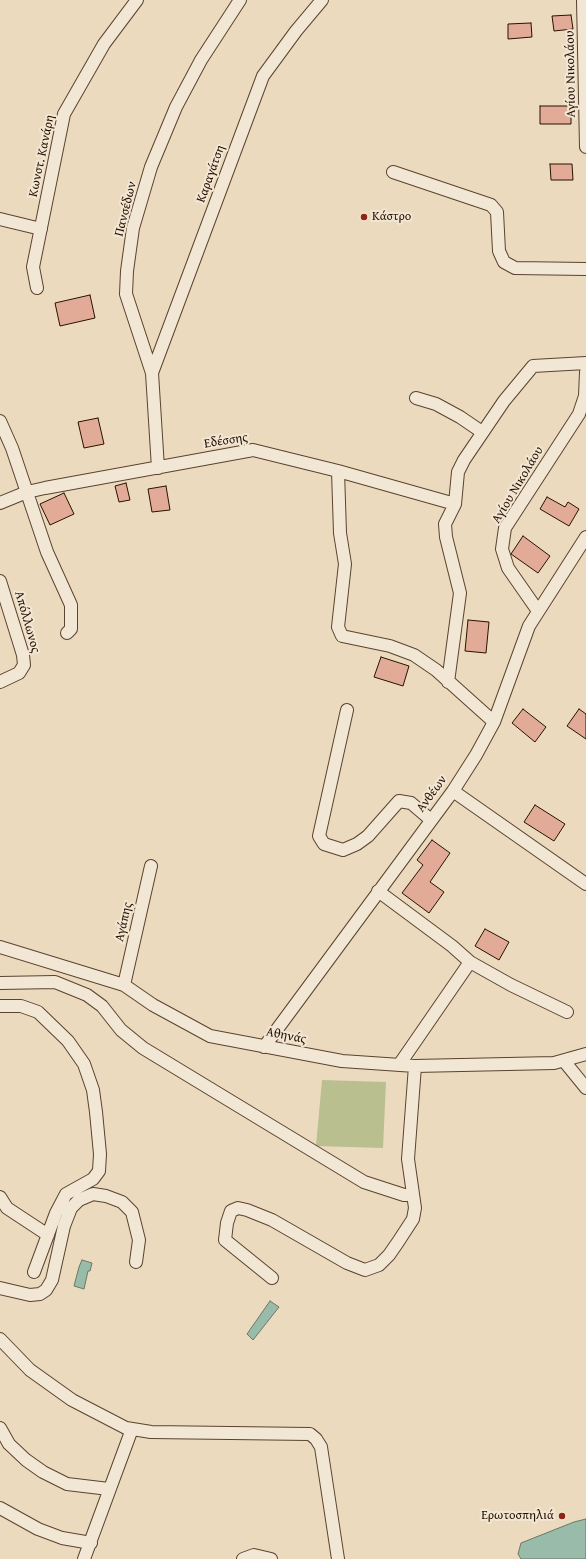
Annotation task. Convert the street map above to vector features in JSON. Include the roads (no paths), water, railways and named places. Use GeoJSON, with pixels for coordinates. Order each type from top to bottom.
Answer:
{"type":"FeatureCollection","features":[{"type":"Feature","properties":{"kind":"street","name":"Κωνστ. Κανάρη"},"geometry":{"type":"LineString","coordinates":[[37,288],[33,267],[64,114],[104,44],[137,0]]}},
{"type":"Feature","properties":{"kind":"street","name":"Πανσέδων"},"geometry":{"type":"LineString","coordinates":[[158,468],[152,373],[126,294],[127,271],[133,228],[151,167],[176,107],[201,60],[240,0]]}},
{"type":"Feature","properties":{"kind":"street","name":"Καραγάτση"},"geometry":{"type":"LineString","coordinates":[[152,373],[263,76],[296,31],[322,0]]}},
{"type":"Feature","properties":{"kind":"street","name":"Αγίου Νικολάου"},"geometry":{"type":"LineString","coordinates":[[583,0],[586,147]]}},
{"type":"Feature","properties":{"kind":"street"},"geometry":{"type":"LineString","coordinates":[[393,172],[491,205],[497,212],[499,252],[504,262],[515,268],[586,269]]}},
{"type":"Feature","properties":{"kind":"street"},"geometry":{"type":"LineString","coordinates":[[0,220],[41,229]]}},
{"type":"Feature","properties":{"kind":"street"},"geometry":{"type":"LineString","coordinates":[[448,682],[460,593],[446,537],[445,524],[455,504],[458,472],[482,432],[504,401],[533,366],[586,364]]}},
{"type":"Feature","properties":{"kind":"street","name":"Αγίου Νικολάου"},"geometry":{"type":"LineString","coordinates":[[538,611],[508,568],[502,549],[505,528],[578,414],[585,396],[586,372]]}},
{"type":"Feature","properties":{"kind":"street"},"geometry":{"type":"LineString","coordinates":[[416,398],[436,404],[460,417],[482,432]]}},
{"type":"Feature","properties":{"kind":"street"},"geometry":{"type":"LineString","coordinates":[[0,421],[12,448],[47,552],[71,605],[71,629],[67,633]]}},
{"type":"Feature","properties":{"kind":"street","name":"Εδέσσης"},"geometry":{"type":"LineString","coordinates":[[0,503],[27,492],[254,450],[338,470],[455,504]]}},
{"type":"Feature","properties":{"kind":"street"},"geometry":{"type":"LineString","coordinates":[[338,470],[340,533],[345,564],[338,627],[342,636],[390,646],[414,655],[436,670],[494,722]]}},
{"type":"Feature","properties":{"kind":"street","name":"Ανθέων"},"geometry":{"type":"LineString","coordinates":[[264,1046],[430,820],[453,791],[476,755],[494,722],[529,626],[586,537]]}},
{"type":"Feature","properties":{"kind":"street","name":"Απόλλωνος"},"geometry":{"type":"LineString","coordinates":[[0,581],[23,654],[24,665],[19,673],[0,682]]}},
{"type":"Feature","properties":{"kind":"street"},"geometry":{"type":"LineString","coordinates":[[347,710],[319,836],[324,844],[343,850],[357,844],[376,828],[399,801],[411,803],[430,820]]}},
{"type":"Feature","properties":{"kind":"street"},"geometry":{"type":"LineString","coordinates":[[453,791],[586,884]]}},
{"type":"Feature","properties":{"kind":"street","name":"Αγάπης"},"geometry":{"type":"LineString","coordinates":[[124,985],[151,866]]}},
{"type":"Feature","properties":{"kind":"street"},"geometry":{"type":"LineString","coordinates":[[378,891],[452,946],[470,962],[511,985],[567,1012]]}},
{"type":"Feature","properties":{"kind":"street","name":"Αθηνάς"},"geometry":{"type":"LineString","coordinates":[[0,947],[124,985],[153,1005],[210,1036],[342,1061],[414,1066],[554,1063],[586,1054]]}},
{"type":"Feature","properties":{"kind":"street"},"geometry":{"type":"LineString","coordinates":[[399,1065],[470,962]]}},
{"type":"Feature","properties":{"kind":"street"},"geometry":{"type":"LineString","coordinates":[[0,983],[55,982],[87,994],[102,1006],[121,1030],[143,1048],[364,1182],[404,1195],[413,1195]]}},
{"type":"Feature","properties":{"kind":"street"},"geometry":{"type":"LineString","coordinates":[[0,1006],[21,1006],[38,1012],[53,1024],[68,1040],[84,1064],[93,1090],[100,1154],[99,1171],[93,1179],[66,1194],[34,1272]]}},
{"type":"Feature","properties":{"kind":"street"},"geometry":{"type":"LineString","coordinates":[[564,1061],[586,1088]]}},
{"type":"Feature","properties":{"kind":"street"},"geometry":{"type":"LineString","coordinates":[[272,1278],[225,1240],[227,1223],[231,1211],[238,1208],[272,1220],[347,1263],[365,1270],[379,1265],[389,1255],[413,1219],[415,1208],[408,1159],[414,1066]]}},
{"type":"Feature","properties":{"kind":"street"},"geometry":{"type":"LineString","coordinates":[[0,1288],[30,1295],[40,1294],[46,1290],[52,1280],[64,1226],[71,1208],[79,1200],[93,1194],[106,1196],[122,1202],[132,1212],[139,1240],[136,1262]]}},
{"type":"Feature","properties":{"kind":"street"},"geometry":{"type":"LineString","coordinates":[[0,1197],[7,1208],[48,1235]]}},
{"type":"Feature","properties":{"kind":"street"},"geometry":{"type":"LineString","coordinates":[[0,1339],[30,1370],[72,1400],[132,1429],[151,1432],[310,1434],[316,1439],[321,1447],[338,1559]]}},
{"type":"Feature","properties":{"kind":"street"},"geometry":{"type":"LineString","coordinates":[[0,1428],[9,1444],[43,1472],[67,1484],[109,1489]]}},
{"type":"Feature","properties":{"kind":"street"},"geometry":{"type":"LineString","coordinates":[[84,1559],[132,1429]]}},
{"type":"Feature","properties":{"kind":"street"},"geometry":{"type":"LineString","coordinates":[[0,1508],[38,1529],[62,1538],[91,1543]]}},
{"type":"Feature","properties":{"kind":"street"},"geometry":{"type":"LineString","coordinates":[[243,1559],[254,1555],[270,1559]]}},
{"type":"Feature","properties":{"kind":"place","name":"Κάστρο"},"geometry":{"type":"Point","coordinates":[364,217]}},
{"type":"Feature","properties":{"kind":"place","name":"Ερωτοσπηλιά"},"geometry":{"type":"Point","coordinates":[562,1516]}}]}
